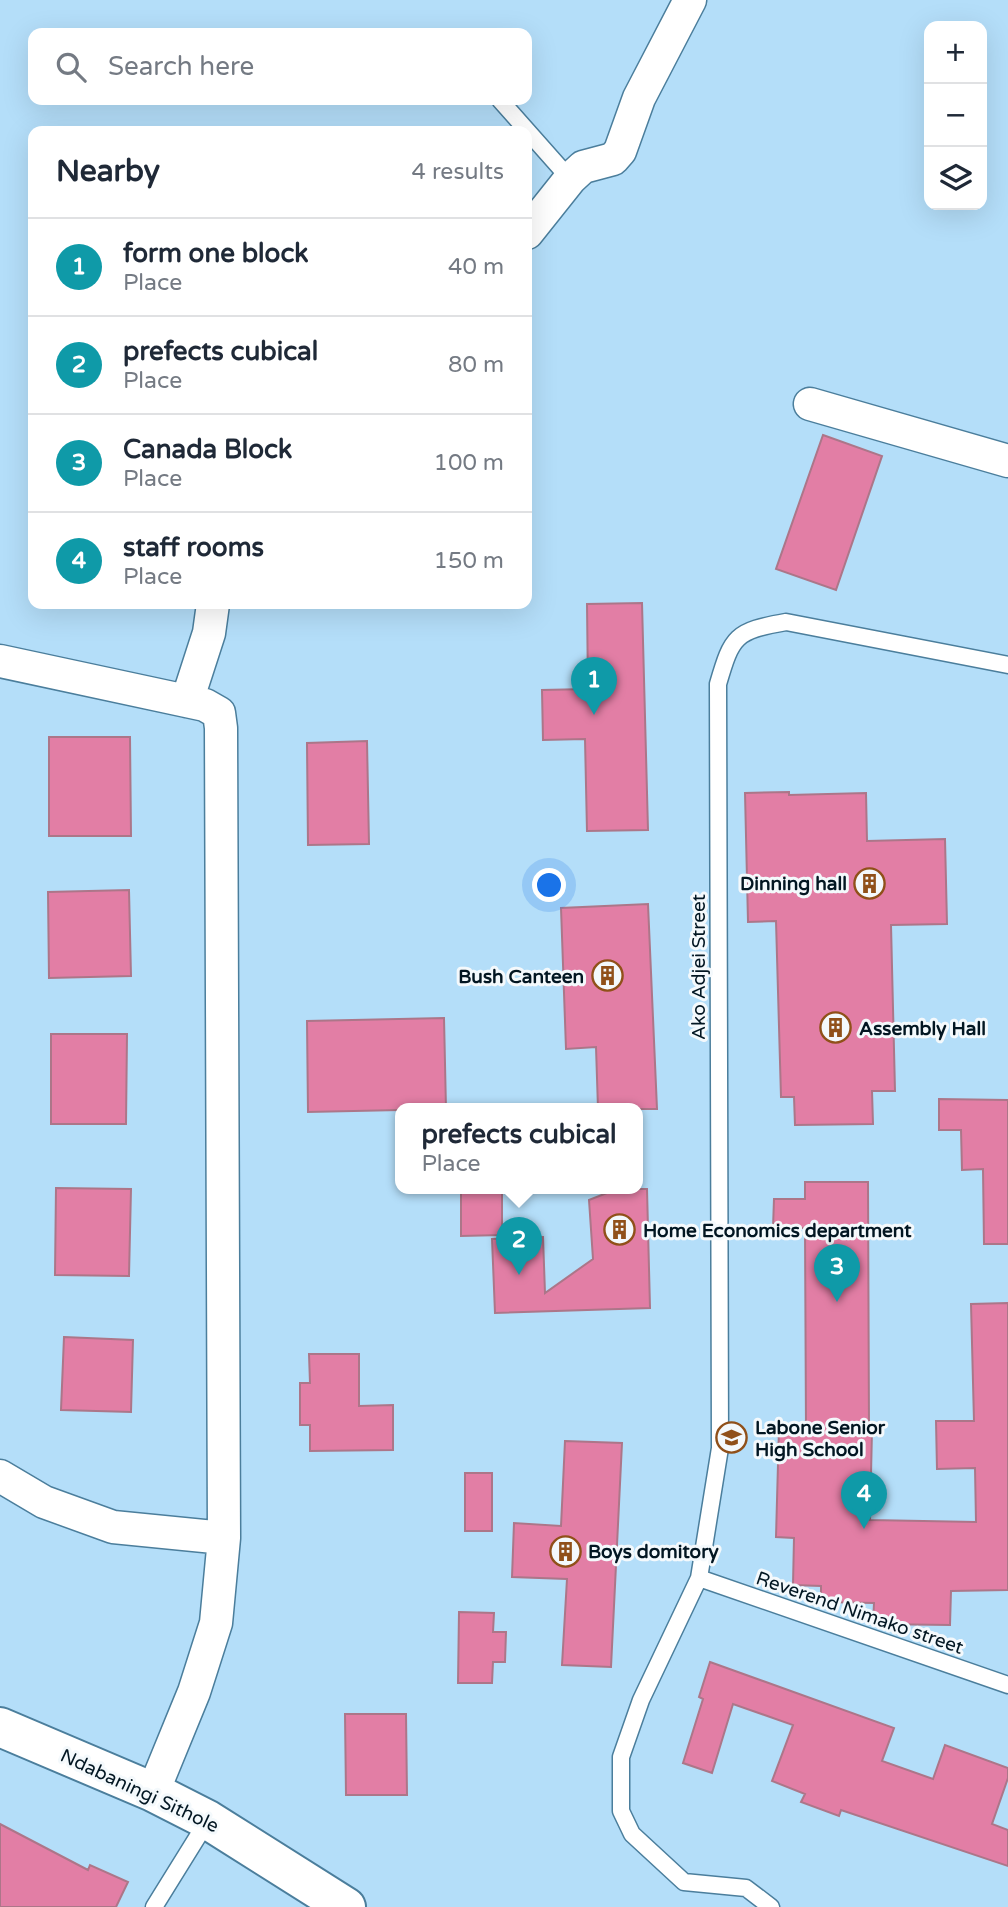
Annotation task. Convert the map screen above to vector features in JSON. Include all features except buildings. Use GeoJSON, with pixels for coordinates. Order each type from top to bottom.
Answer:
{"type":"FeatureCollection","features":[{"type":"Feature","properties":{"kind":"street"},"geometry":{"type":"LineString","coordinates":[[532,227],[583,167],[613,159],[620,151],[639,98],[690,0]]}},
{"type":"Feature","properties":{"kind":"street"},"geometry":{"type":"LineString","coordinates":[[810,404],[1008,461]]}},
{"type":"Feature","properties":{"kind":"street"},"geometry":{"type":"LineString","coordinates":[[187,701],[209,633],[212,609]]}},
{"type":"Feature","properties":{"kind":"street"},"geometry":{"type":"LineString","coordinates":[[0,662],[205,705],[219,713],[224,1538],[216,1623],[194,1692],[153,1791]]}},
{"type":"Feature","properties":{"kind":"street"},"geometry":{"type":"LineString","coordinates":[[0,1476],[44,1502],[113,1527],[224,1538]]}},
{"type":"Feature","properties":{"kind":"street","name":"Ndabaningi Sithole"},"geometry":{"type":"LineString","coordinates":[[0,1727],[153,1791],[208,1820],[346,1907]]}},
{"type":"Feature","properties":{"kind":"lane"},"geometry":{"type":"LineString","coordinates":[[504,105],[523,126]]}},
{"type":"Feature","properties":{"kind":"lane"},"geometry":{"type":"LineString","coordinates":[[532,136],[570,179]]}},
{"type":"Feature","properties":{"kind":"lane","name":"Ako Adjei Street"},"geometry":{"type":"LineString","coordinates":[[771,1907],[746,1888],[684,1882],[632,1834],[621,1811],[621,1757],[641,1700],[699,1578],[720,1448],[718,684],[729,646],[754,628],[786,622],[1008,665]]}},
{"type":"Feature","properties":{"kind":"lane","name":"Reverend Nimako street"},"geometry":{"type":"LineString","coordinates":[[699,1578],[1008,1685]]}},
{"type":"Feature","properties":{"kind":"lane"},"geometry":{"type":"LineString","coordinates":[[154,1907],[208,1820]]}},
{"type":"Feature","properties":{"kind":"place","name":"form one block"},"geometry":{"type":"Point","coordinates":[594,715]}},
{"type":"Feature","properties":{"kind":"place","name":"Dinning hall"},"geometry":{"type":"Point","coordinates":[870,883]}},
{"type":"Feature","properties":{"kind":"place","name":"Bush Canteen"},"geometry":{"type":"Point","coordinates":[607,976]}},
{"type":"Feature","properties":{"kind":"place","name":"Assembly Hall"},"geometry":{"type":"Point","coordinates":[836,1028]}},
{"type":"Feature","properties":{"kind":"place","name":"Home Economics department"},"geometry":{"type":"Point","coordinates":[620,1230]}},
{"type":"Feature","properties":{"kind":"place","name":"prefects cubical"},"geometry":{"type":"Point","coordinates":[519,1275]}},
{"type":"Feature","properties":{"kind":"place","name":"Canada Block"},"geometry":{"type":"Point","coordinates":[837,1302]}},
{"type":"Feature","properties":{"kind":"place","name":"Labone Senior High School"},"geometry":{"type":"Point","coordinates":[732,1438]}},
{"type":"Feature","properties":{"kind":"place","name":"staff rooms"},"geometry":{"type":"Point","coordinates":[864,1529]}},
{"type":"Feature","properties":{"kind":"place","name":"Boys domitory"},"geometry":{"type":"Point","coordinates":[565,1551]}}]}
